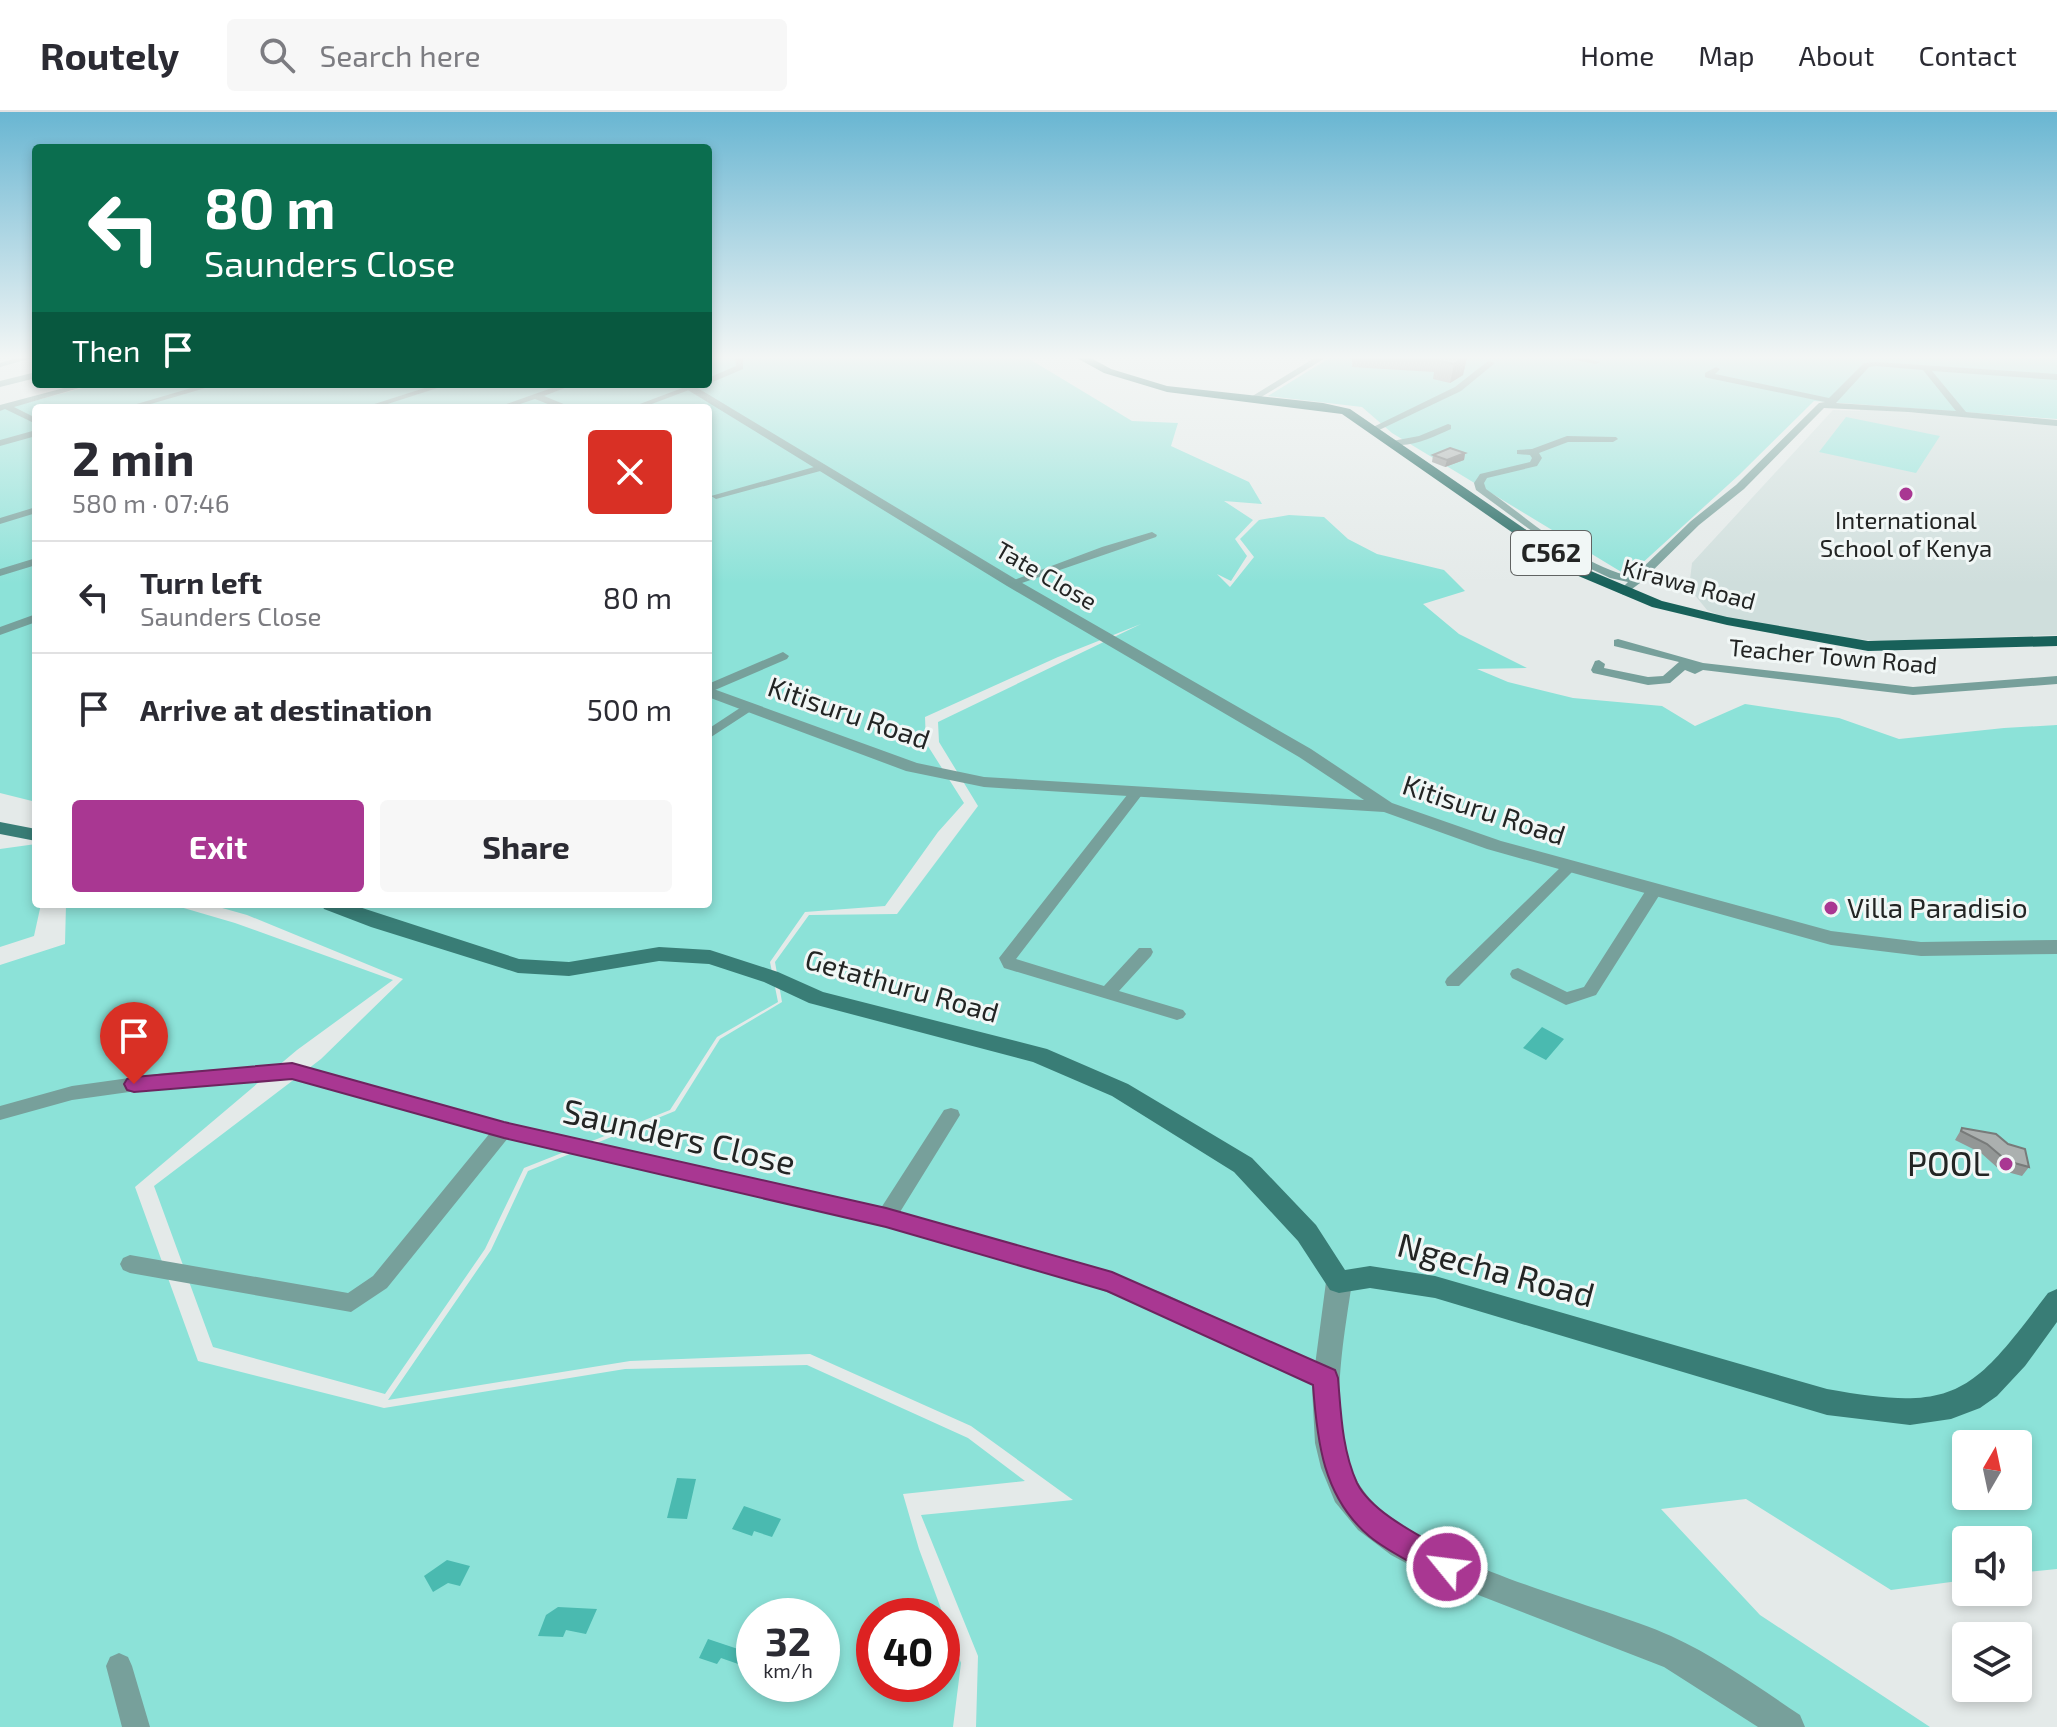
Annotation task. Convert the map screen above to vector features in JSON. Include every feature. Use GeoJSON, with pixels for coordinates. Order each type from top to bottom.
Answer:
{"type":"FeatureCollection","features":[{"type":"Feature","properties":{"kind":"main road","name":"Kirawa Road"},"geometry":{"type":"LineString","coordinates":[[1379,432],[1562,561],[1624,592],[1691,614],[1868,646],[2057,641]]}},
{"type":"Feature","properties":{"kind":"main road"},"geometry":{"type":"LineString","coordinates":[[0,828],[32,834]]}},
{"type":"Feature","properties":{"kind":"main road","name":"Getathuru Road"},"geometry":{"type":"LineString","coordinates":[[341,908],[518,966],[569,969],[659,954],[710,957],[771,977],[817,998],[1039,1055],[1120,1090],[1243,1165],[1307,1233],[1339,1282]]}},
{"type":"Feature","properties":{"kind":"main road","name":"Ngecha Road"},"geometry":{"type":"LineString","coordinates":[[1339,1282],[1370,1277],[1435,1287],[1775,1388],[1862,1409],[1895,1411],[1930,1411],[1984,1389],[2009,1365],[2057,1301]]}},
{"type":"Feature","properties":{"kind":"street","name":"Tate Close"},"geometry":{"type":"LineString","coordinates":[[761,432],[1305,753],[1386,807]]}},
{"type":"Feature","properties":{"kind":"street"},"geometry":{"type":"LineString","coordinates":[[1392,442],[1421,439],[1436,432]]}},
{"type":"Feature","properties":{"kind":"street"},"geometry":{"type":"LineString","coordinates":[[1624,592],[1695,523],[1740,487],[1793,432]]}},
{"type":"Feature","properties":{"kind":"street"},"geometry":{"type":"LineString","coordinates":[[0,443],[32,434]]}},
{"type":"Feature","properties":{"kind":"street"},"geometry":{"type":"LineString","coordinates":[[1520,452],[1533,452],[1567,439],[1613,439]]}},
{"type":"Feature","properties":{"kind":"street"},"geometry":{"type":"LineString","coordinates":[[1533,452],[1537,458],[1534,464],[1483,476],[1479,483],[1481,490],[1584,564],[1604,574],[1636,581]]}},
{"type":"Feature","properties":{"kind":"street"},"geometry":{"type":"LineString","coordinates":[[716,496],[821,468]]}},
{"type":"Feature","properties":{"kind":"street"},"geometry":{"type":"LineString","coordinates":[[0,521],[32,511]]}},
{"type":"Feature","properties":{"kind":"street"},"geometry":{"type":"LineString","coordinates":[[1012,583],[1094,552],[1152,535]]}},
{"type":"Feature","properties":{"kind":"street"},"geometry":{"type":"LineString","coordinates":[[0,573],[32,562]]}},
{"type":"Feature","properties":{"kind":"street"},"geometry":{"type":"LineString","coordinates":[[0,631],[32,619]]}},
{"type":"Feature","properties":{"kind":"street","name":"Teacher Town Road"},"geometry":{"type":"LineString","coordinates":[[1618,643],[1653,650],[1691,664],[1913,691],[2057,680]]}},
{"type":"Feature","properties":{"kind":"street"},"geometry":{"type":"LineString","coordinates":[[712,688],[783,656]]}},
{"type":"Feature","properties":{"kind":"street"},"geometry":{"type":"LineString","coordinates":[[1599,664],[1597,670],[1648,681],[1666,680],[1691,664]]}},
{"type":"Feature","properties":{"kind":"street","name":"Kitisuru Road"},"geometry":{"type":"LineString","coordinates":[[712,692],[746,708],[912,767],[984,782],[1386,807],[1494,845],[1569,867],[1855,943],[1921,949],[2057,947]]}},
{"type":"Feature","properties":{"kind":"street"},"geometry":{"type":"LineString","coordinates":[[712,732],[746,708]]}},
{"type":"Feature","properties":{"kind":"street"},"geometry":{"type":"LineString","coordinates":[[1136,793],[1007,958],[1010,964],[1177,1014]]}},
{"type":"Feature","properties":{"kind":"street"},"geometry":{"type":"LineString","coordinates":[[1453,982],[1569,867]]}},
{"type":"Feature","properties":{"kind":"street"},"geometry":{"type":"LineString","coordinates":[[1518,974],[1566,999],[1590,991],[1654,891]]}},
{"type":"Feature","properties":{"kind":"street"},"geometry":{"type":"LineString","coordinates":[[1107,993],[1145,952]]}},
{"type":"Feature","properties":{"kind":"street","name":"Saunders Close"},"geometry":{"type":"LineString","coordinates":[[0,1113],[72,1093],[165,1080],[292,1071],[504,1130],[886,1217],[1112,1283],[1326,1378]]}},
{"type":"Feature","properties":{"kind":"street"},"geometry":{"type":"LineString","coordinates":[[886,1217],[951,1115]]}},
{"type":"Feature","properties":{"kind":"street"},"geometry":{"type":"LineString","coordinates":[[130,1264],[351,1303],[380,1282],[504,1130]]}},
{"type":"Feature","properties":{"kind":"street"},"geometry":{"type":"LineString","coordinates":[[1339,1282],[1326,1378],[1330,1439],[1341,1480],[1354,1503],[1379,1526],[1447,1567],[1676,1655],[1788,1727]]}},
{"type":"Feature","properties":{"kind":"street"},"geometry":{"type":"LineString","coordinates":[[119,1666],[136,1727]]}},
{"type":"Feature","properties":{"kind":"shaded area"},"geometry":{"type":"Polygon","coordinates":[[[0,432],[32,432],[32,801],[0,793],[0,432]]]}},
{"type":"Feature","properties":{"kind":"shaded area"},"geometry":{"type":"Polygon","coordinates":[[[712,432],[1175,432],[1171,446],[1249,482],[1262,504],[1224,501],[1253,520],[1235,539],[1247,556],[1231,581],[1217,574],[1230,587],[1254,557],[1240,539],[1259,520],[1289,515],[1324,517],[1348,539],[1377,554],[1444,570],[1465,591],[1423,604],[1459,634],[1527,668],[1477,669],[1508,682],[1573,698],[1662,706],[1695,726],[1745,704],[1839,718],[1899,739],[2057,725],[2057,1569],[2032,1572],[2032,1526],[1952,1526],[1952,1582],[1891,1590],[1746,1499],[1661,1509],[1760,1615],[1930,1727],[976,1727],[978,1656],[960,1611],[960,1598],[955,1598],[921,1515],[1073,1500],[971,1426],[810,1354],[630,1361],[388,1400],[491,1250],[528,1171],[675,1111],[720,1039],[782,1002],[775,962],[809,915],[897,914],[978,806],[939,742],[938,722],[1141,624],[1058,657],[925,717],[926,743],[964,803],[938,832],[885,906],[805,912],[770,962],[778,1002],[717,1037],[670,1110],[524,1168],[485,1249],[385,1394],[213,1347],[154,1186],[321,1059],[403,979],[247,915],[222,908],[712,908],[712,432]]]}},
{"type":"Feature","properties":{"kind":"shaded area"},"geometry":{"type":"Polygon","coordinates":[[[1391,432],[1782,432],[1628,576],[1391,432]]]}},
{"type":"Feature","properties":{"kind":"shaded area","name":"International School of Kenya"},"geometry":{"type":"Polygon","coordinates":[[[1812,432],[2057,432],[2057,635],[1880,641],[1840,638],[1723,617],[1707,610],[1689,588],[1692,563],[1812,432]]]}},
{"type":"Feature","properties":{"kind":"shaded area"},"geometry":{"type":"Polygon","coordinates":[[[1834,432],[1922,432],[1940,436],[1916,473],[1819,452],[1834,432]]]}},
{"type":"Feature","properties":{"kind":"shaded area"},"geometry":{"type":"Polygon","coordinates":[[[32,845],[32,908],[40,908],[34,936],[0,947],[0,849],[32,845]]]}},
{"type":"Feature","properties":{"kind":"shaded area"},"geometry":{"type":"Polygon","coordinates":[[[66,908],[184,908],[235,923],[393,980],[297,1050],[135,1187],[198,1361],[384,1408],[625,1369],[807,1365],[968,1438],[1025,1481],[903,1494],[937,1598],[856,1598],[856,1702],[956,1702],[953,1727],[0,1727],[0,965],[65,944],[66,908]]]}},
{"type":"Feature","properties":{"kind":"shaded area"},"geometry":{"type":"Polygon","coordinates":[[[1542,1027],[1564,1039],[1546,1060],[1523,1048],[1542,1027]]]}},
{"type":"Feature","properties":{"kind":"shaded area"},"geometry":{"type":"Polygon","coordinates":[[[677,1478],[696,1479],[687,1519],[667,1518],[677,1478]]]}},
{"type":"Feature","properties":{"kind":"shaded area"},"geometry":{"type":"Polygon","coordinates":[[[744,1506],[781,1519],[772,1537],[754,1531],[752,1536],[732,1529],[744,1506]]]}},
{"type":"Feature","properties":{"kind":"shaded area"},"geometry":{"type":"Polygon","coordinates":[[[447,1560],[470,1566],[460,1586],[448,1583],[433,1592],[424,1576],[447,1560]]]}},
{"type":"Feature","properties":{"kind":"shaded area"},"geometry":{"type":"Polygon","coordinates":[[[558,1607],[597,1609],[586,1634],[566,1630],[563,1637],[538,1636],[546,1615],[558,1607]]]}},
{"type":"Feature","properties":{"kind":"shaded area"},"geometry":{"type":"Polygon","coordinates":[[[708,1639],[736,1648],[736,1663],[721,1658],[717,1664],[699,1658],[708,1639]]]}},
{"type":"Feature","properties":{"kind":"building"},"geometry":{"type":"Polygon","coordinates":[[[1450,448],[1465,453],[1447,460],[1433,455],[1450,448]]]}},
{"type":"Feature","properties":{"kind":"building"},"geometry":{"type":"Polygon","coordinates":[[[1962,1128],[1996,1134],[2008,1144],[2025,1149],[2029,1167],[2007,1161],[1987,1144],[1961,1131],[1962,1128]]]}},
{"type":"Feature","properties":{"kind":"place","name":"International School of Kenya"},"geometry":{"type":"Point","coordinates":[1906,494]}},
{"type":"Feature","properties":{"kind":"place","name":"Villa Paradisio"},"geometry":{"type":"Point","coordinates":[1831,908]}},
{"type":"Feature","properties":{"kind":"place","name":"POOL"},"geometry":{"type":"Point","coordinates":[2006,1164]}},
{"type":"Feature","properties":{"kind":"route"},"geometry":{"type":"LineString","coordinates":[[134,1084],[292,1071],[504,1130],[886,1217],[1112,1283],[1326,1378],[1330,1439],[1336,1467],[1347,1493],[1379,1526],[1447,1567]]}}]}
